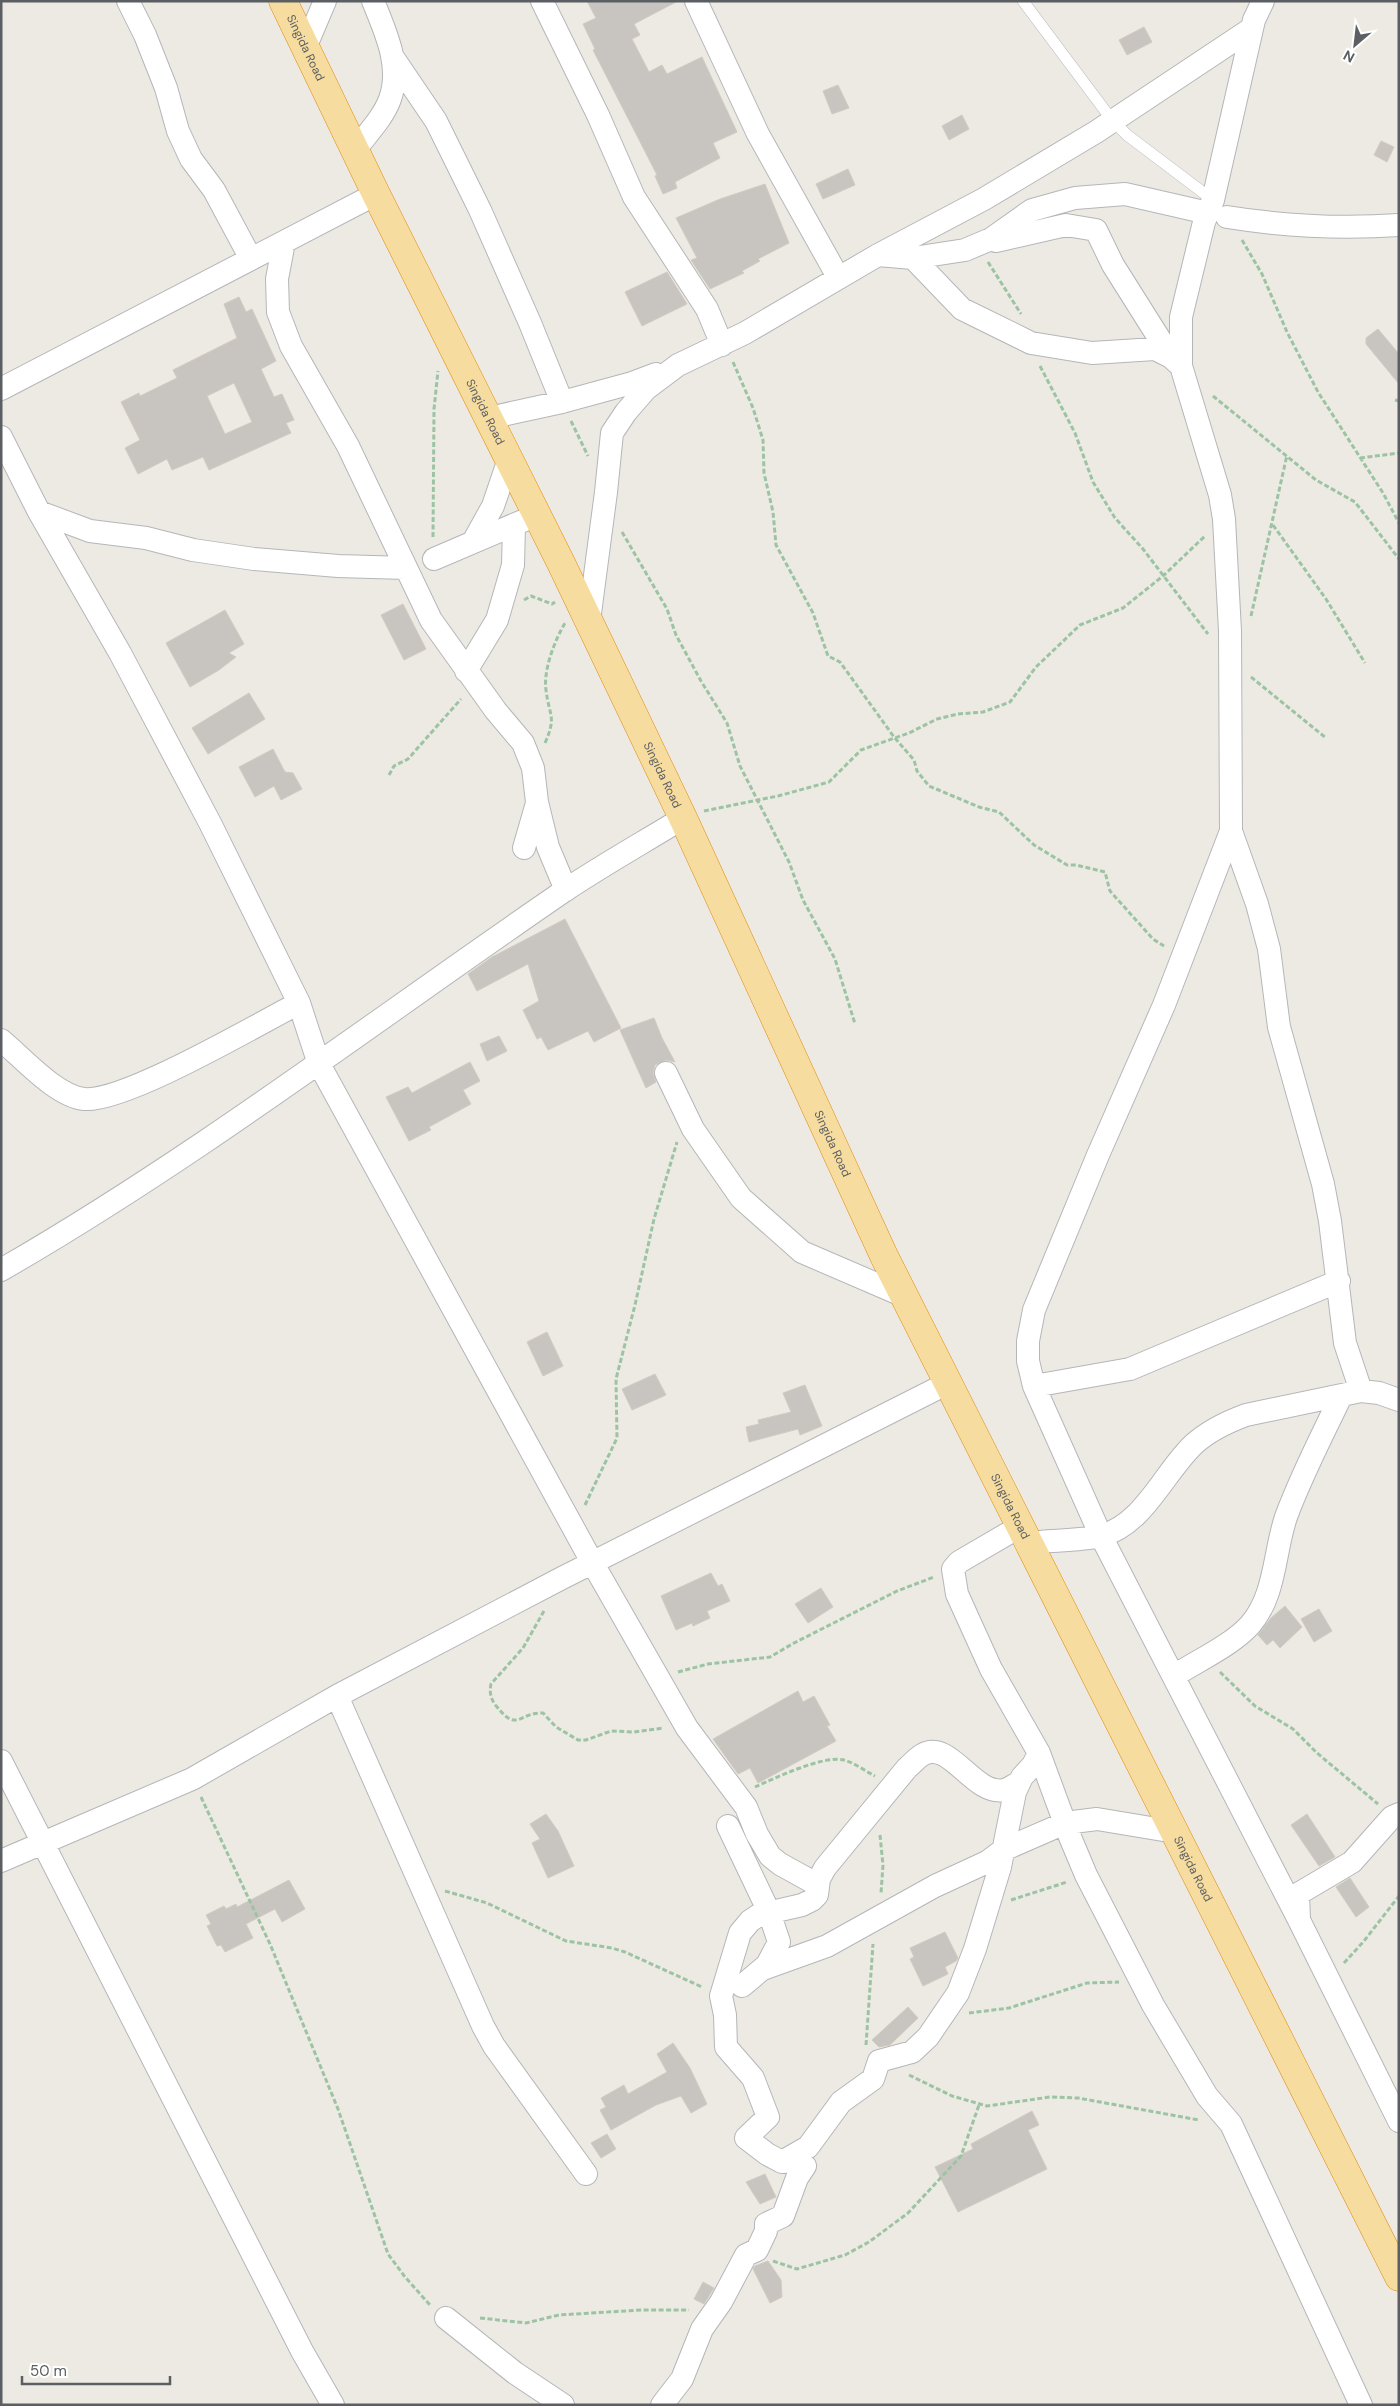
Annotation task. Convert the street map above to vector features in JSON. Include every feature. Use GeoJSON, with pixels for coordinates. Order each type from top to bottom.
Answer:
{"type":"FeatureCollection","features":[{"type":"Feature","properties":{"kind":"highway","name":"Singida Road"},"geometry":{"type":"LineString","coordinates":[[283,1],[376,194],[509,459],[526,520],[583,608],[684,818],[904,1296],[1399,2278]]}},
{"type":"Feature","properties":{"kind":"street"},"geometry":{"type":"LineString","coordinates":[[128,1],[149,44],[166,88],[178,131],[191,159],[214,190],[251,259]]}},
{"type":"Feature","properties":{"kind":"street"},"geometry":{"type":"LineString","coordinates":[[305,48],[325,1]]}},
{"type":"Feature","properties":{"kind":"street"},"geometry":{"type":"LineString","coordinates":[[355,150],[379,120],[390,98],[394,76],[391,47],[373,1]]}},
{"type":"Feature","properties":{"kind":"street"},"geometry":{"type":"LineString","coordinates":[[542,1],[598,115],[634,197],[707,309],[722,344]]}},
{"type":"Feature","properties":{"kind":"street"},"geometry":{"type":"LineString","coordinates":[[696,1],[758,134],[838,277]]}},
{"type":"Feature","properties":{"kind":"street"},"geometry":{"type":"LineString","coordinates":[[1176,361],[1182,317],[1216,210],[1251,29],[1263,1]]}},
{"type":"Feature","properties":{"kind":"street"},"geometry":{"type":"LineString","coordinates":[[489,418],[562,402],[632,383],[678,365],[745,334],[838,277],[984,199],[1112,120],[1251,29]]}},
{"type":"Feature","properties":{"kind":"street"},"geometry":{"type":"LineString","coordinates":[[392,56],[436,121],[530,323],[562,402]]}},
{"type":"Feature","properties":{"kind":"street"},"geometry":{"type":"LineString","coordinates":[[1,389],[376,194]]}},
{"type":"Feature","properties":{"kind":"street"},"geometry":{"type":"LineString","coordinates":[[878,255],[913,258],[965,250],[992,239],[1032,210],[1074,198],[1125,194],[1216,210],[1269,223],[1399,225]]}},
{"type":"Feature","properties":{"kind":"street"},"geometry":{"type":"LineString","coordinates":[[976,246],[1066,225],[1096,230],[1113,265],[1176,361],[1220,495],[1224,519],[1230,662],[1232,831],[1257,904],[1266,940],[1279,1027],[1323,1184],[1339,1281],[1351,1393],[1286,1519],[1270,1586],[1251,1624],[1238,1636],[1174,1676]]}},
{"type":"Feature","properties":{"kind":"street"},"geometry":{"type":"LineString","coordinates":[[284,242],[277,279],[278,312],[290,346],[348,446],[430,620],[471,678],[523,744],[533,768],[537,802],[548,847],[566,890]]}},
{"type":"Feature","properties":{"kind":"street"},"geometry":{"type":"LineString","coordinates":[[913,258],[962,309],[1031,343],[1092,353],[1154,349],[1176,361]]}},
{"type":"Feature","properties":{"kind":"street"},"geometry":{"type":"LineString","coordinates":[[583,608],[606,492],[612,433],[626,412],[646,389],[678,365]]}},
{"type":"Feature","properties":{"kind":"street"},"geometry":{"type":"LineString","coordinates":[[1,437],[39,512],[120,653],[210,823],[299,1003],[319,1064],[592,1562],[687,1728],[746,1807],[760,1840],[770,1856],[780,1864],[818,1884]]}},
{"type":"Feature","properties":{"kind":"street"},"geometry":{"type":"LineString","coordinates":[[473,542],[492,506],[509,459]]}},
{"type":"Feature","properties":{"kind":"street"},"geometry":{"type":"LineString","coordinates":[[39,512],[90,531],[146,538],[193,550],[338,566],[406,568]]}},
{"type":"Feature","properties":{"kind":"street"},"geometry":{"type":"LineString","coordinates":[[471,678],[498,620],[526,520]]}},
{"type":"Feature","properties":{"kind":"street"},"geometry":{"type":"LineString","coordinates":[[434,559],[526,520]]}},
{"type":"Feature","properties":{"kind":"street"},"geometry":{"type":"LineString","coordinates":[[524,848],[537,802]]}},
{"type":"Feature","properties":{"kind":"street"},"geometry":{"type":"LineString","coordinates":[[1,1270],[57,1238],[319,1064],[566,890],[684,818]]}},
{"type":"Feature","properties":{"kind":"street"},"geometry":{"type":"LineString","coordinates":[[1232,831],[1164,1005],[1098,1155],[1034,1310],[1028,1341],[1028,1361],[1034,1386],[1101,1536],[1299,1920],[1399,2121]]}},
{"type":"Feature","properties":{"kind":"street"},"geometry":{"type":"LineString","coordinates":[[1,1040],[53,1084],[68,1094],[85,1099],[102,1098],[132,1088],[178,1066],[299,1003]]}},
{"type":"Feature","properties":{"kind":"street"},"geometry":{"type":"LineString","coordinates":[[666,1073],[693,1129],[741,1198],[802,1252],[904,1296]]}},
{"type":"Feature","properties":{"kind":"street"},"geometry":{"type":"LineString","coordinates":[[1034,1386],[1130,1369],[1339,1281]]}},
{"type":"Feature","properties":{"kind":"street"},"geometry":{"type":"LineString","coordinates":[[1,1861],[192,1779],[337,1696],[592,1562],[948,1383]]}},
{"type":"Feature","properties":{"kind":"street"},"geometry":{"type":"LineString","coordinates":[[1360,2405],[1232,2124],[1207,2096],[1139,1978],[1086,1875],[1039,1753],[991,1669],[957,1594],[953,1569],[968,1556],[1023,1535],[1101,1536],[1126,1523],[1155,1494],[1192,1446],[1228,1422],[1246,1415],[1351,1393],[1378,1393],[1399,1400]]}},
{"type":"Feature","properties":{"kind":"street"},"geometry":{"type":"LineString","coordinates":[[337,1696],[468,1996],[491,2040],[586,2174]]}},
{"type":"Feature","properties":{"kind":"street"},"geometry":{"type":"LineString","coordinates":[[662,2405],[682,2380],[702,2329],[746,2255],[757,2250],[766,2231],[766,2224],[783,2216],[797,2178],[805,2166],[796,2161],[782,2162],[767,2154],[746,2138],[768,2116],[753,2078],[726,2047],[725,2014],[721,1996],[740,1933],[750,1921],[759,1915],[802,1905],[812,1900],[817,1895],[818,1884],[825,1868],[883,1800],[894,1783],[922,1755],[931,1752],[945,1755],[969,1776],[992,1788],[1004,1790],[1018,1783]]}},
{"type":"Feature","properties":{"kind":"street"},"geometry":{"type":"LineString","coordinates":[[782,2162],[808,2147],[842,2102],[873,2079],[879,2061],[912,2052],[928,2037],[944,2014],[966,1975],[988,1907],[1018,1783],[1039,1753]]}},
{"type":"Feature","properties":{"kind":"street"},"geometry":{"type":"LineString","coordinates":[[1,1761],[302,2351],[334,2405]]}},
{"type":"Feature","properties":{"kind":"street"},"geometry":{"type":"LineString","coordinates":[[1299,1920],[1298,1894],[1352,1862],[1395,1815]]}},
{"type":"Feature","properties":{"kind":"street"},"geometry":{"type":"LineString","coordinates":[[763,1968],[827,1946],[935,1886],[988,1862],[1003,1850],[1065,1823],[1097,1820],[1175,1832]]}},
{"type":"Feature","properties":{"kind":"street"},"geometry":{"type":"LineString","coordinates":[[728,1826],[769,1912],[779,1942],[767,1965],[742,1986]]}},
{"type":"Feature","properties":{"kind":"street"},"geometry":{"type":"LineString","coordinates":[[446,2318],[515,2373],[563,2405]]}},
{"type":"Feature","properties":{"kind":"lane"},"geometry":{"type":"LineString","coordinates":[[1023,1],[1112,120],[1127,135],[1216,210]]}},
{"type":"Feature","properties":{"kind":"path"},"geometry":{"type":"LineString","coordinates":[[1216,210],[1262,274],[1286,332],[1318,392],[1383,493],[1399,523]]}},
{"type":"Feature","properties":{"kind":"path"},"geometry":{"type":"LineString","coordinates":[[976,246],[998,276],[1028,325],[1031,343],[1075,433],[1093,482],[1115,518],[1143,549],[1230,662],[1258,682],[1326,738]]}},
{"type":"Feature","properties":{"kind":"path"},"geometry":{"type":"LineString","coordinates":[[722,344],[754,408],[763,440],[764,473],[773,512],[776,545],[813,613],[828,656],[840,662],[894,737],[914,760],[917,770],[929,786],[979,808],[999,812],[1034,845],[1067,865],[1076,865],[1104,872],[1110,891],[1153,939],[1181,959]]}},
{"type":"Feature","properties":{"kind":"path"},"geometry":{"type":"LineString","coordinates":[[434,559],[434,409],[439,364]]}},
{"type":"Feature","properties":{"kind":"path"},"geometry":{"type":"LineString","coordinates":[[1210,393],[1316,480],[1354,502],[1399,559]]}},
{"type":"Feature","properties":{"kind":"path"},"geometry":{"type":"LineString","coordinates":[[562,402],[590,461]]}},
{"type":"Feature","properties":{"kind":"path"},"geometry":{"type":"LineString","coordinates":[[1360,458],[1399,453]]}},
{"type":"Feature","properties":{"kind":"path"},"geometry":{"type":"LineString","coordinates":[[1249,621],[1287,455]]}},
{"type":"Feature","properties":{"kind":"path"},"geometry":{"type":"LineString","coordinates":[[684,818],[712,808],[758,800],[829,782],[861,750],[909,733],[937,719],[958,714],[983,712],[1010,702],[1036,667],[1080,625],[1123,608],[1163,576],[1224,519]]}},
{"type":"Feature","properties":{"kind":"path"},"geometry":{"type":"LineString","coordinates":[[620,525],[626,542],[667,609],[676,635],[726,723],[740,766],[789,862],[803,900],[835,959],[855,1024]]}},
{"type":"Feature","properties":{"kind":"path"},"geometry":{"type":"LineString","coordinates":[[1272,525],[1326,599],[1365,663]]}},
{"type":"Feature","properties":{"kind":"path"},"geometry":{"type":"LineString","coordinates":[[499,613],[531,596],[552,604],[583,608]]}},
{"type":"Feature","properties":{"kind":"path"},"geometry":{"type":"LineString","coordinates":[[533,768],[553,722],[545,689],[546,673],[564,623],[583,608]]}},
{"type":"Feature","properties":{"kind":"path"},"geometry":{"type":"LineString","coordinates":[[389,775],[394,766],[408,759],[471,678]]}},
{"type":"Feature","properties":{"kind":"path"},"geometry":{"type":"LineString","coordinates":[[574,1529],[617,1438],[616,1379],[636,1305],[654,1219],[686,1112]]}},
{"type":"Feature","properties":{"kind":"path"},"geometry":{"type":"LineString","coordinates":[[659,1678],[708,1664],[770,1658],[794,1643],[897,1591],[953,1569]]}},
{"type":"Feature","properties":{"kind":"path"},"geometry":{"type":"LineString","coordinates":[[545,1610],[523,1648],[491,1684],[490,1689],[493,1701],[507,1719],[513,1720],[543,1713],[556,1727],[578,1740],[586,1740],[611,1731],[687,1728]]}},
{"type":"Feature","properties":{"kind":"path"},"geometry":{"type":"LineString","coordinates":[[1204,1656],[1254,1706],[1293,1729],[1317,1753],[1395,1815]]}},
{"type":"Feature","properties":{"kind":"path"},"geometry":{"type":"LineString","coordinates":[[737,1795],[802,1768],[835,1760],[853,1763],[881,1779],[894,1783]]}},
{"type":"Feature","properties":{"kind":"path"},"geometry":{"type":"LineString","coordinates":[[192,1779],[270,1944],[334,2100],[388,2254],[425,2301],[446,2318],[505,2319],[526,2322],[544,2317],[641,2310],[715,2310]]}},
{"type":"Feature","properties":{"kind":"path"},"geometry":{"type":"LineString","coordinates":[[988,1907],[1086,1875]]}},
{"type":"Feature","properties":{"kind":"path"},"geometry":{"type":"LineString","coordinates":[[420,1883],[487,1903],[566,1941],[612,1948],[625,1952],[721,1996]]}},
{"type":"Feature","properties":{"kind":"path"},"geometry":{"type":"LineString","coordinates":[[1328,1979],[1364,1942],[1399,1896]]}},
{"type":"Feature","properties":{"kind":"path"},"geometry":{"type":"LineString","coordinates":[[944,2014],[1009,2008],[1087,1984],[1110,1984],[1139,1978]]}},
{"type":"Feature","properties":{"kind":"path"},"geometry":{"type":"LineString","coordinates":[[879,2061],[952,2096],[979,2105],[1006,2105],[1050,2097],[1078,2098],[1232,2124]]}},
{"type":"Feature","properties":{"kind":"path"},"geometry":{"type":"LineString","coordinates":[[746,2255],[797,2269],[845,2255],[869,2242],[908,2213],[953,2167],[966,2146],[979,2105]]}},
{"type":"Feature","properties":{"kind":"building"},"geometry":{"type":"Polygon","coordinates":[[[587,1],[678,1],[634,24],[640,35],[632,39],[649,72],[662,65],[667,74],[702,57],[737,132],[713,143],[720,158],[675,182],[677,188],[663,194],[655,176],[657,175],[593,50],[595,49],[583,24],[596,18],[587,1]]]}},
{"type":"Feature","properties":{"kind":"building"},"geometry":{"type":"Polygon","coordinates":[[[1144,27],[1152,42],[1127,55],[1119,40],[1144,27]]]}},
{"type":"Feature","properties":{"kind":"building"},"geometry":{"type":"Polygon","coordinates":[[[838,85],[849,108],[832,114],[823,91],[838,85]]]}},
{"type":"Feature","properties":{"kind":"building"},"geometry":{"type":"Polygon","coordinates":[[[962,115],[969,129],[949,140],[942,126],[962,115]]]}},
{"type":"Feature","properties":{"kind":"building"},"geometry":{"type":"Polygon","coordinates":[[[1381,141],[1394,147],[1387,162],[1374,155],[1381,141]]]}},
{"type":"Feature","properties":{"kind":"building"},"geometry":{"type":"Polygon","coordinates":[[[848,169],[855,185],[823,199],[816,184],[848,169]]]}},
{"type":"Feature","properties":{"kind":"building"},"geometry":{"type":"Polygon","coordinates":[[[765,184],[789,243],[758,259],[760,261],[742,271],[744,273],[710,289],[691,260],[697,258],[676,218],[720,199],[765,184]]]}},
{"type":"Feature","properties":{"kind":"building"},"geometry":{"type":"Polygon","coordinates":[[[667,272],[687,304],[642,326],[625,292],[667,272]]]}},
{"type":"Feature","properties":{"kind":"building"},"geometry":{"type":"Polygon","coordinates":[[[239,297],[246,312],[252,309],[276,361],[261,369],[274,397],[282,394],[294,420],[286,423],[291,433],[209,470],[203,457],[172,470],[167,459],[138,474],[125,448],[140,440],[121,402],[139,393],[140,396],[177,378],[173,370],[237,338],[224,304],[239,297]],[[234,383],[207,396],[225,434],[252,422],[234,383]]]}},
{"type":"Feature","properties":{"kind":"building"},"geometry":{"type":"Polygon","coordinates":[[[1378,329],[1399,354],[1399,384],[1366,344],[1366,338],[1378,329]]]}},
{"type":"Feature","properties":{"kind":"building"},"geometry":{"type":"Polygon","coordinates":[[[403,604],[426,649],[404,660],[381,615],[403,604]]]}},
{"type":"Feature","properties":{"kind":"building"},"geometry":{"type":"Polygon","coordinates":[[[225,610],[244,644],[229,653],[236,657],[219,670],[190,687],[166,643],[225,610]]]}},
{"type":"Feature","properties":{"kind":"building"},"geometry":{"type":"Polygon","coordinates":[[[249,693],[265,719],[208,754],[192,728],[249,693]]]}},
{"type":"Feature","properties":{"kind":"building"},"geometry":{"type":"Polygon","coordinates":[[[273,749],[285,772],[293,773],[302,789],[281,800],[274,786],[255,797],[239,767],[273,749]]]}},
{"type":"Feature","properties":{"kind":"building"},"geometry":{"type":"Polygon","coordinates":[[[565,919],[621,1028],[594,1042],[588,1031],[548,1050],[541,1037],[537,1039],[523,1010],[539,1001],[528,964],[477,991],[468,974],[492,957],[565,919]]]}},
{"type":"Feature","properties":{"kind":"building"},"geometry":{"type":"Polygon","coordinates":[[[654,1018],[675,1062],[666,1060],[655,1065],[653,1073],[656,1082],[646,1088],[620,1030],[654,1018]]]}},
{"type":"Feature","properties":{"kind":"building"},"geometry":{"type":"Polygon","coordinates":[[[499,1036],[507,1051],[487,1061],[480,1044],[499,1036]]]}},
{"type":"Feature","properties":{"kind":"building"},"geometry":{"type":"Polygon","coordinates":[[[470,1062],[480,1081],[463,1090],[471,1104],[429,1127],[431,1130],[409,1141],[386,1097],[408,1087],[412,1093],[470,1062]]]}},
{"type":"Feature","properties":{"kind":"building"},"geometry":{"type":"Polygon","coordinates":[[[547,1332],[563,1366],[543,1376],[527,1342],[547,1332]]]}},
{"type":"Feature","properties":{"kind":"building"},"geometry":{"type":"Polygon","coordinates":[[[655,1374],[666,1395],[632,1410],[622,1389],[655,1374]]]}},
{"type":"Feature","properties":{"kind":"building"},"geometry":{"type":"Polygon","coordinates":[[[805,1385],[822,1426],[800,1435],[798,1429],[749,1442],[746,1427],[759,1424],[758,1420],[791,1412],[783,1393],[805,1385]]]}},
{"type":"Feature","properties":{"kind":"building"},"geometry":{"type":"Polygon","coordinates":[[[711,1573],[718,1586],[722,1584],[730,1601],[707,1611],[710,1618],[693,1626],[692,1623],[676,1630],[661,1596],[711,1573]]]}},
{"type":"Feature","properties":{"kind":"building"},"geometry":{"type":"Polygon","coordinates":[[[821,1588],[833,1607],[808,1623],[795,1604],[821,1588]]]}},
{"type":"Feature","properties":{"kind":"building"},"geometry":{"type":"Polygon","coordinates":[[[1285,1606],[1302,1627],[1280,1648],[1273,1640],[1267,1645],[1258,1635],[1271,1618],[1285,1606]]]}},
{"type":"Feature","properties":{"kind":"building"},"geometry":{"type":"Polygon","coordinates":[[[1319,1609],[1332,1631],[1314,1642],[1301,1619],[1319,1609]]]}},
{"type":"Feature","properties":{"kind":"building"},"geometry":{"type":"Polygon","coordinates":[[[798,1691],[803,1702],[814,1696],[830,1725],[827,1726],[836,1741],[758,1783],[750,1768],[738,1774],[713,1739],[798,1691]]]}},
{"type":"Feature","properties":{"kind":"building"},"geometry":{"type":"Polygon","coordinates":[[[546,1814],[558,1831],[574,1866],[548,1878],[532,1843],[540,1839],[530,1824],[546,1814]]]}},
{"type":"Feature","properties":{"kind":"building"},"geometry":{"type":"Polygon","coordinates":[[[1307,1814],[1335,1857],[1319,1866],[1291,1825],[1307,1814]]]}},
{"type":"Feature","properties":{"kind":"building"},"geometry":{"type":"Polygon","coordinates":[[[1350,1878],[1369,1907],[1356,1917],[1336,1887],[1350,1878]]]}},
{"type":"Feature","properties":{"kind":"building"},"geometry":{"type":"Polygon","coordinates":[[[289,1880],[305,1909],[282,1922],[275,1909],[246,1924],[253,1938],[225,1952],[221,1945],[217,1946],[207,1926],[211,1924],[206,1915],[224,1906],[226,1909],[236,1904],[237,1907],[289,1880]]]}},
{"type":"Feature","properties":{"kind":"building"},"geometry":{"type":"Polygon","coordinates":[[[945,1932],[958,1958],[945,1967],[948,1974],[923,1986],[910,1959],[914,1957],[910,1948],[945,1932]]]}},
{"type":"Feature","properties":{"kind":"building"},"geometry":{"type":"Polygon","coordinates":[[[908,2007],[918,2018],[890,2045],[879,2047],[872,2040],[908,2007]]]}},
{"type":"Feature","properties":{"kind":"building"},"geometry":{"type":"Polygon","coordinates":[[[673,2043],[690,2068],[707,2104],[691,2113],[681,2096],[656,2105],[611,2130],[600,2110],[606,2107],[601,2098],[624,2085],[628,2094],[667,2072],[657,2054],[673,2043]]]}},
{"type":"Feature","properties":{"kind":"building"},"geometry":{"type":"Polygon","coordinates":[[[1032,2111],[1039,2125],[1028,2130],[1047,2169],[958,2212],[935,2167],[973,2149],[971,2144],[1032,2111]]]}},
{"type":"Feature","properties":{"kind":"building"},"geometry":{"type":"Polygon","coordinates":[[[607,2134],[616,2149],[601,2158],[591,2143],[607,2134]]]}},
{"type":"Feature","properties":{"kind":"building"},"geometry":{"type":"Polygon","coordinates":[[[765,2174],[776,2197],[760,2204],[746,2182],[765,2174]]]}},
{"type":"Feature","properties":{"kind":"building"},"geometry":{"type":"Polygon","coordinates":[[[768,2261],[781,2280],[782,2297],[770,2303],[753,2269],[755,2266],[768,2261]]]}},
{"type":"Feature","properties":{"kind":"building"},"geometry":{"type":"Polygon","coordinates":[[[703,2282],[714,2288],[704,2304],[694,2299],[703,2282]]]}}]}
